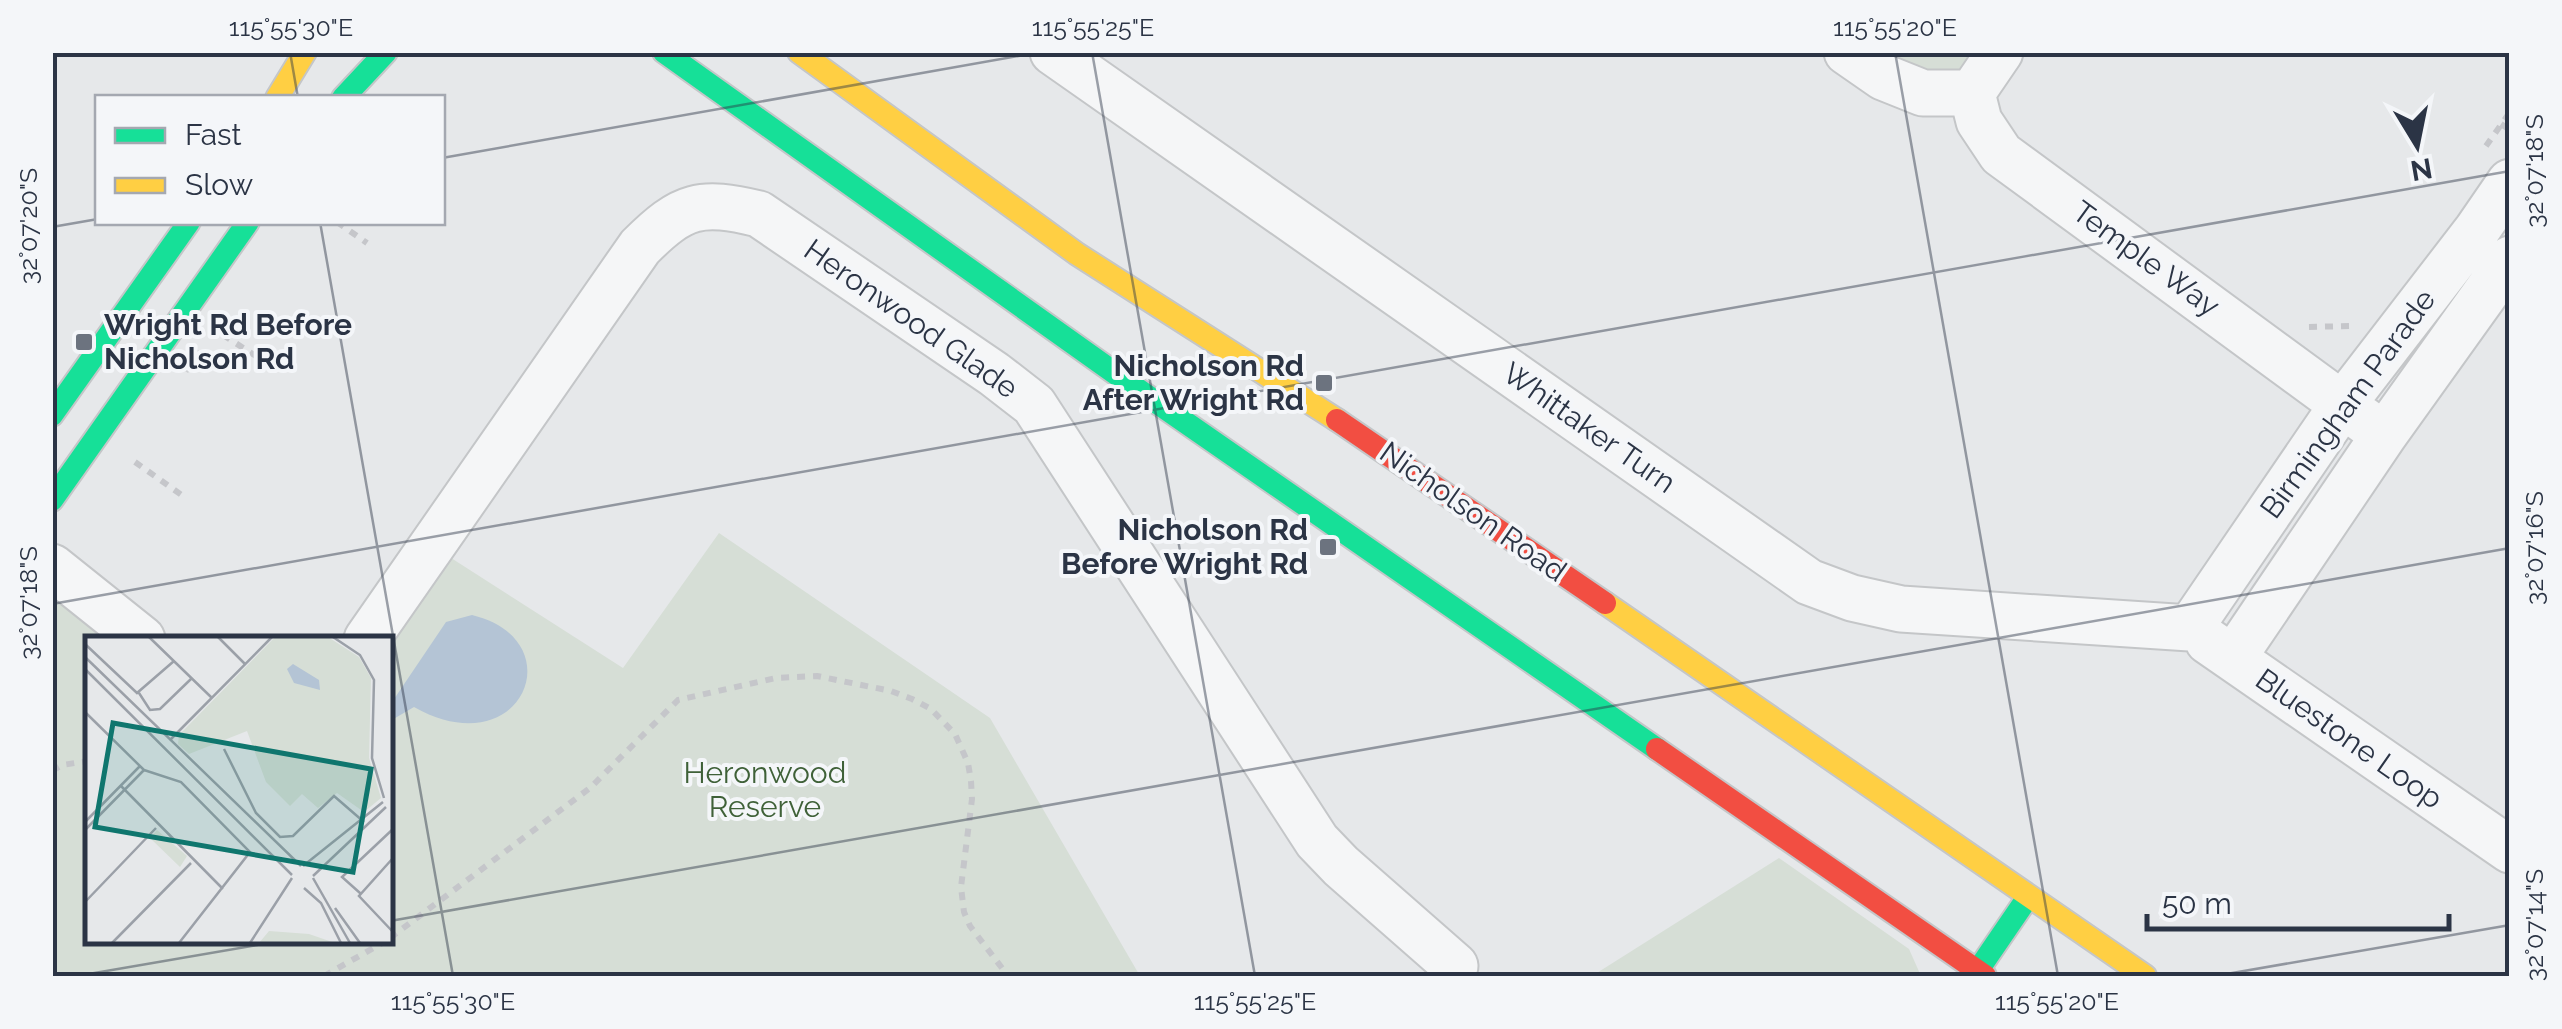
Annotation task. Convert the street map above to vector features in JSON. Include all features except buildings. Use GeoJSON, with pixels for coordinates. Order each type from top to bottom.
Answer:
{"type":"FeatureCollection","features":[{"type":"Feature","properties":{"kind":"main road"},"geometry":{"type":"LineString","coordinates":[[279,95],[305,52]]}},
{"type":"Feature","properties":{"kind":"main road"},"geometry":{"type":"LineString","coordinates":[[346,95],[386,52]]}},
{"type":"Feature","properties":{"kind":"main road"},"geometry":{"type":"LineString","coordinates":[[664,52],[1133,386],[1979,975],[2028,897]]}},
{"type":"Feature","properties":{"kind":"main road","name":"Nicholson Road"},"geometry":{"type":"LineString","coordinates":[[798,52],[1076,254],[1375,444],[2145,976]]}},
{"type":"Feature","properties":{"kind":"main road"},"geometry":{"type":"LineString","coordinates":[[52,415],[186,225]]}},
{"type":"Feature","properties":{"kind":"main road"},"geometry":{"type":"LineString","coordinates":[[52,500],[246,225]]}},
{"type":"Feature","properties":{"kind":"street","name":"Whittaker Turn"},"geometry":{"type":"LineString","coordinates":[[1053,52],[1809,582],[1901,610],[2190,628]]}},
{"type":"Feature","properties":{"kind":"street"},"geometry":{"type":"LineString","coordinates":[[1847,52],[1883,77],[1923,93],[1972,93],[2000,52]]}},
{"type":"Feature","properties":{"kind":"street","name":"Temple Way"},"geometry":{"type":"LineString","coordinates":[[1972,93],[1980,120],[2001,154],[2384,435]]}},
{"type":"Feature","properties":{"kind":"street","name":"Birmingham Parade"},"geometry":{"type":"LineString","coordinates":[[2232,658],[2384,435],[2498,248],[2510,182]]}},
{"type":"Feature","properties":{"kind":"street","name":"Heronwood Glade"},"geometry":{"type":"LineString","coordinates":[[369,636],[640,247],[668,219],[697,207],[725,206],[759,214],[1034,405],[1317,841],[1455,966]]}},
{"type":"Feature","properties":{"kind":"street","name":"Birmingham Parade"},"geometry":{"type":"LineString","coordinates":[[2190,628],[2343,404],[2498,248]]}},
{"type":"Feature","properties":{"kind":"street"},"geometry":{"type":"LineString","coordinates":[[52,566],[138,636]]}},
{"type":"Feature","properties":{"kind":"street","name":"Bluestone Loop"},"geometry":{"type":"LineString","coordinates":[[2190,628],[2510,850]]}},
{"type":"Feature","properties":{"kind":"path"},"geometry":{"type":"LineString","coordinates":[[2501,124],[2510,130]]}},
{"type":"Feature","properties":{"kind":"path"},"geometry":{"type":"LineString","coordinates":[[341,225],[366,243]]}},
{"type":"Feature","properties":{"kind":"path"},"geometry":{"type":"LineString","coordinates":[[223,334],[276,369]]}},
{"type":"Feature","properties":{"kind":"path"},"geometry":{"type":"LineString","coordinates":[[135,462],[183,496]]}},
{"type":"Feature","properties":{"kind":"path"},"geometry":{"type":"LineString","coordinates":[[392,936],[590,788],[678,700],[776,678],[817,676],[892,691],[912,699],[931,708],[955,734],[972,781],[961,886],[964,912],[1008,976]]}},
{"type":"Feature","properties":{"kind":"path"},"geometry":{"type":"LineString","coordinates":[[52,771],[85,761]]}},
{"type":"Feature","properties":{"kind":"path"},"geometry":{"type":"LineString","coordinates":[[324,976],[380,944]]}},
{"type":"Feature","properties":{"kind":"green space"},"geometry":{"type":"Polygon","coordinates":[[[1879,53],[1971,53],[1957,76],[1911,74],[1879,53]]]}},
{"type":"Feature","properties":{"kind":"green space","name":"Heronwood Reserve"},"geometry":{"type":"Polygon","coordinates":[[[719,533],[990,718],[1140,976],[53,976],[52,594],[106,636],[85,636],[85,944],[392,944],[392,636],[448,556],[623,668],[719,533]]]}},
{"type":"Feature","properties":{"kind":"green space"},"geometry":{"type":"Polygon","coordinates":[[[1779,858],[1909,949],[1921,976],[1592,976],[1779,858]]]}},
{"type":"Feature","properties":{"kind":"water"},"geometry":{"type":"Polygon","coordinates":[[[472,615],[504,629],[522,648],[527,671],[522,693],[507,711],[483,722],[452,722],[414,707],[392,720],[392,702],[446,622],[472,615]]]}},
{"type":"Feature","properties":{"kind":"traffic: fast"},"geometry":{"type":"LineString","coordinates":[[346,95],[386,52]]}},
{"type":"Feature","properties":{"kind":"traffic: fast"},"geometry":{"type":"LineString","coordinates":[[664,52],[1133,386],[1657,749]]}},
{"type":"Feature","properties":{"kind":"traffic: fast"},"geometry":{"type":"LineString","coordinates":[[52,415],[187,225]]}},
{"type":"Feature","properties":{"kind":"traffic: fast"},"geometry":{"type":"LineString","coordinates":[[52,500],[246,225]]}},
{"type":"Feature","properties":{"kind":"traffic: fast"},"geometry":{"type":"LineString","coordinates":[[1974,976],[2028,897]]}},
{"type":"Feature","properties":{"kind":"traffic: slow"},"geometry":{"type":"LineString","coordinates":[[279,95],[305,52]]}},
{"type":"Feature","properties":{"kind":"traffic: slow"},"geometry":{"type":"LineString","coordinates":[[799,52],[1077,254],[1337,420]]}},
{"type":"Feature","properties":{"kind":"traffic: slow"},"geometry":{"type":"LineString","coordinates":[[1605,603],[2145,976]]}},
{"type":"Feature","properties":{"kind":"traffic: jam"},"geometry":{"type":"LineString","coordinates":[[1337,420],[1605,603]]}},
{"type":"Feature","properties":{"kind":"traffic: jam"},"geometry":{"type":"LineString","coordinates":[[1657,749],[1985,976]]}},
{"type":"Feature","properties":{"kind":"place","name":"Wright Rd Before Nicholson Rd"},"geometry":{"type":"Point","coordinates":[84,342]}},
{"type":"Feature","properties":{"kind":"place","name":"Nicholson Rd After Wright Rd"},"geometry":{"type":"Point","coordinates":[1324,383]}},
{"type":"Feature","properties":{"kind":"place","name":"Nicholson Rd Before Wright Rd"},"geometry":{"type":"Point","coordinates":[1328,547]}}]}
